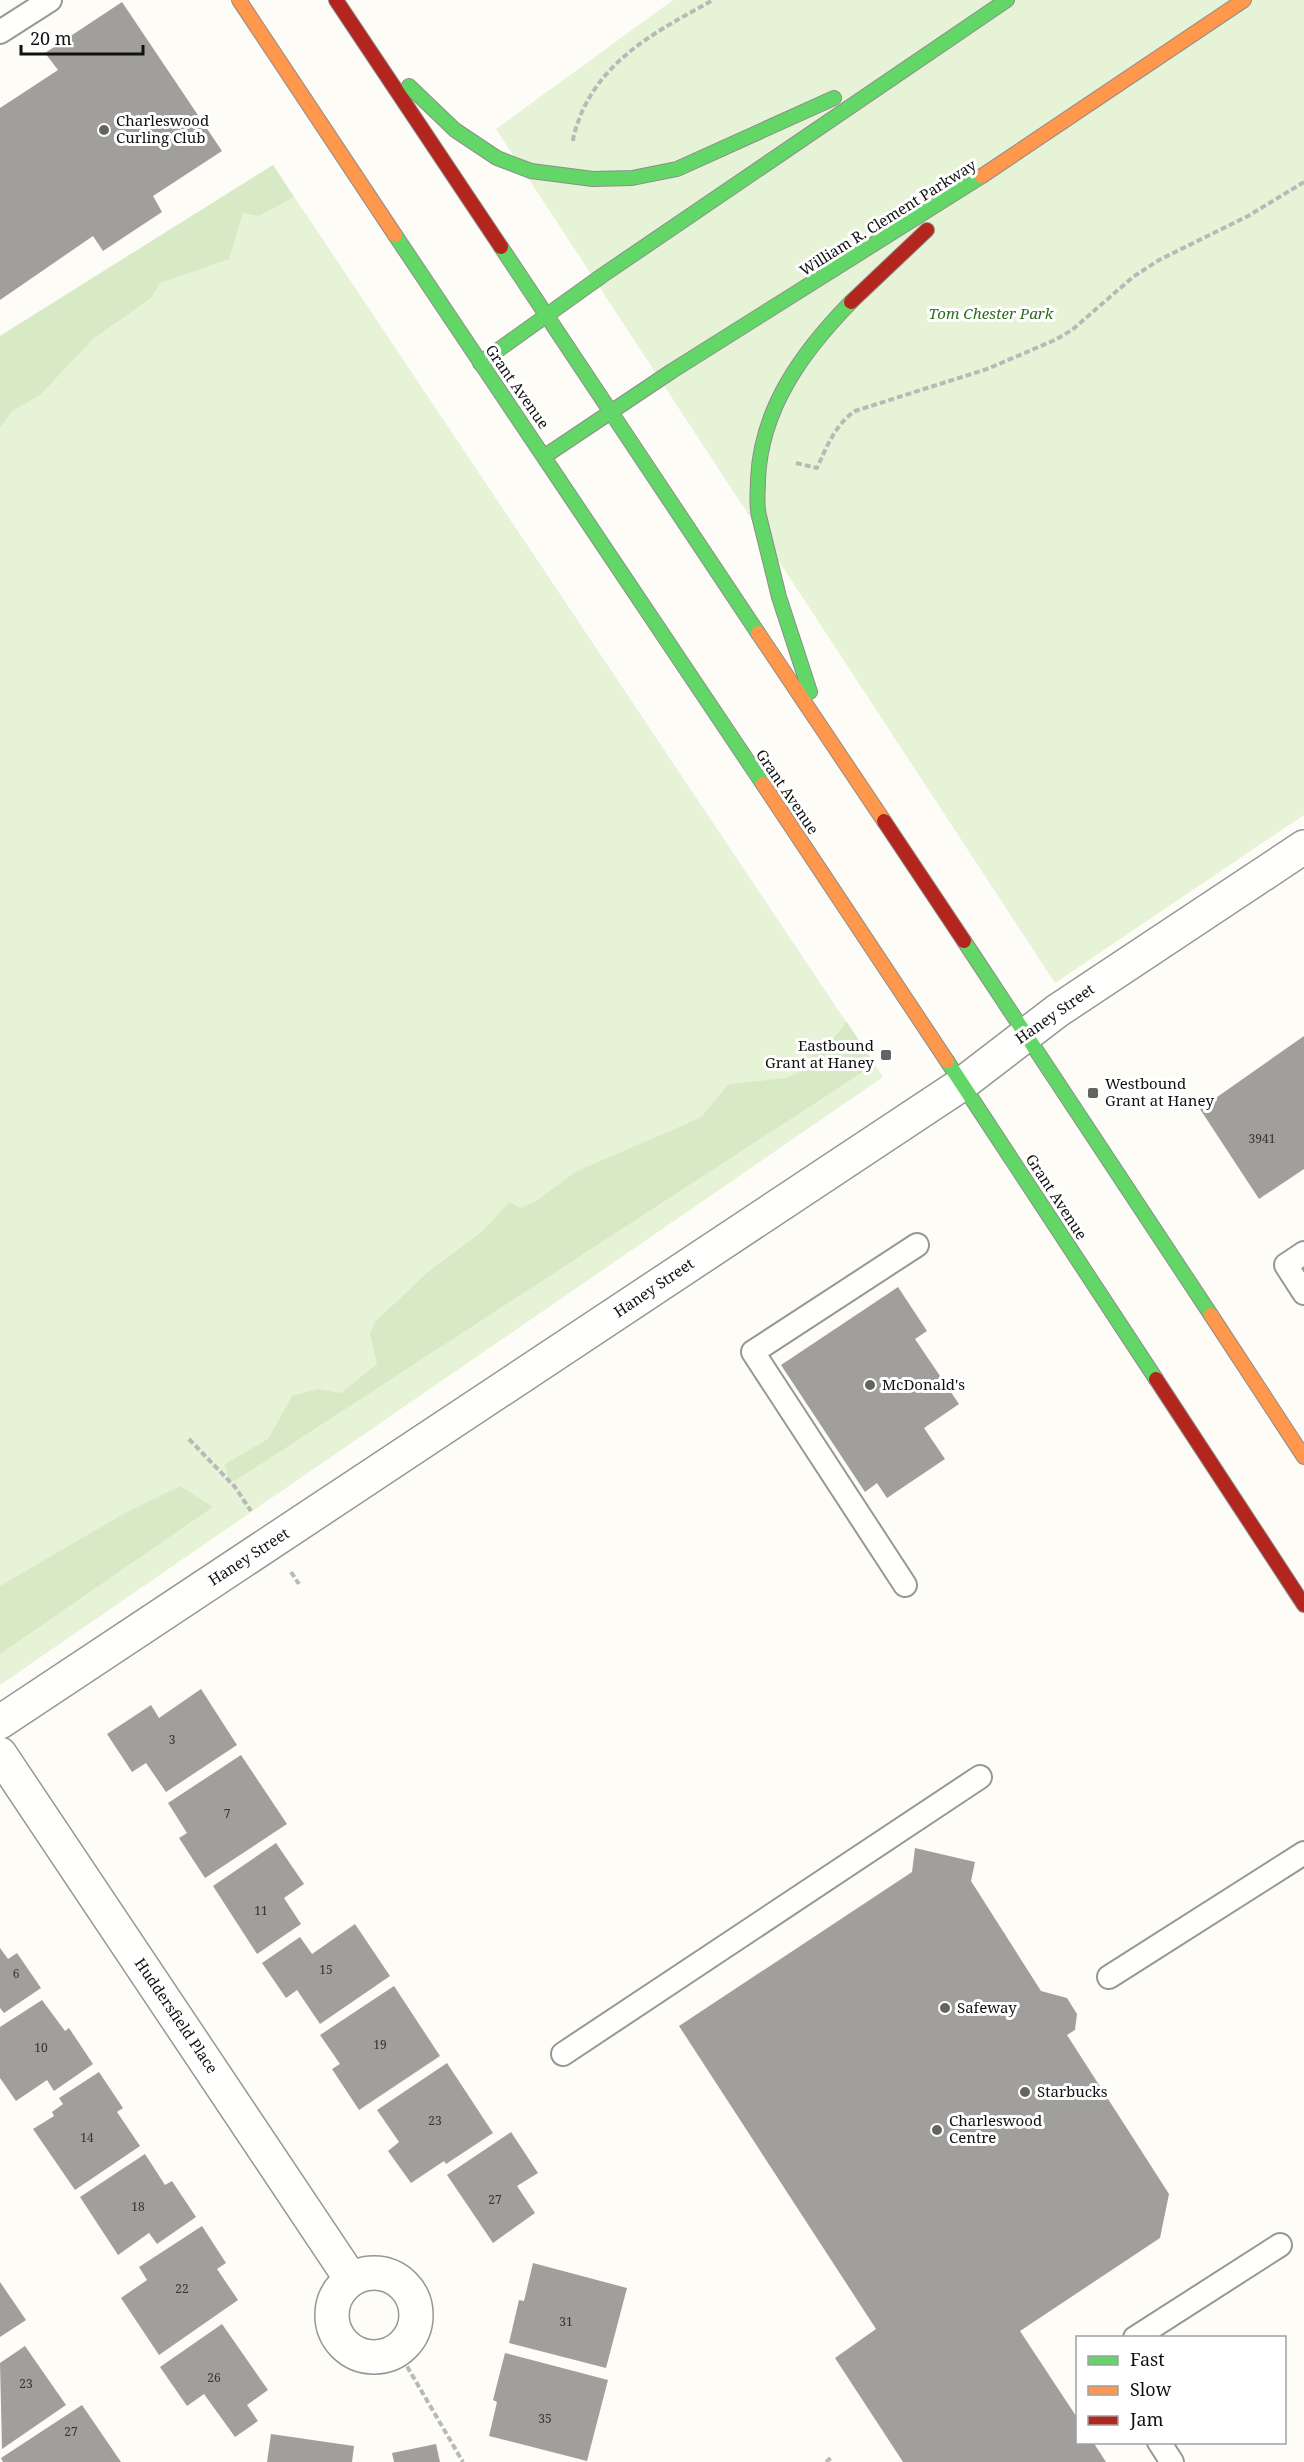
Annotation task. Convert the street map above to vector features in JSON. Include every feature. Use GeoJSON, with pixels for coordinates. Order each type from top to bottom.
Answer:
{"type":"FeatureCollection","features":[{"type":"Feature","properties":{"kind":"main road","name":"Grant Avenue"},"geometry":{"type":"LineString","coordinates":[[239,0],[962,1084],[1304,1605]]}},
{"type":"Feature","properties":{"kind":"main road"},"geometry":{"type":"LineString","coordinates":[[336,0],[610,409],[1304,1457]]}},
{"type":"Feature","properties":{"kind":"main road"},"geometry":{"type":"LineString","coordinates":[[480,363],[603,275],[914,61],[1007,0]]}},
{"type":"Feature","properties":{"kind":"main road","name":"William R. Clement Parkway"},"geometry":{"type":"LineString","coordinates":[[545,456],[610,409],[756,321],[983,178],[1244,0]]}},
{"type":"Feature","properties":{"kind":"main road"},"geometry":{"type":"LineString","coordinates":[[365,43],[455,130],[497,158],[531,171],[593,179],[632,178],[677,169],[914,61]]}},
{"type":"Feature","properties":{"kind":"main road"},"geometry":{"type":"LineString","coordinates":[[822,730],[770,568],[757,503],[760,454],[769,415],[795,366],[834,317],[983,178]]}},
{"type":"Feature","properties":{"kind":"street","name":"Haney Street"},"geometry":{"type":"LineString","coordinates":[[0,1722],[962,1084],[1057,1011],[1304,847]]}},
{"type":"Feature","properties":{"kind":"street","name":"Huddersfield Place"},"geometry":{"type":"LineString","coordinates":[[0,1754],[351,2279]]}},
{"type":"Feature","properties":{"kind":"street"},"geometry":{"type":"LineString","coordinates":[[380,2273],[399,2281],[409,2291],[415,2304],[416,2319],[412,2333],[398,2351],[370,2358],[353,2352],[342,2342],[335,2330],[333,2309],[340,2289],[351,2279],[365,2274],[380,2273]]}},
{"type":"Feature","properties":{"kind":"lane"},"geometry":{"type":"LineString","coordinates":[[0,32],[50,0]]}},
{"type":"Feature","properties":{"kind":"lane"},"geometry":{"type":"LineString","coordinates":[[904,1585],[753,1352],[916,1245]]}},
{"type":"Feature","properties":{"kind":"lane"},"geometry":{"type":"LineString","coordinates":[[1304,1253],[1286,1265],[1304,1293]]}},
{"type":"Feature","properties":{"kind":"lane"},"geometry":{"type":"LineString","coordinates":[[563,2054],[980,1777]]}},
{"type":"Feature","properties":{"kind":"lane"},"geometry":{"type":"LineString","coordinates":[[1109,1977],[1304,1853]]}},
{"type":"Feature","properties":{"kind":"lane"},"geometry":{"type":"LineString","coordinates":[[1137,2336],[1280,2245]]}},
{"type":"Feature","properties":{"kind":"lane"},"geometry":{"type":"LineString","coordinates":[[1160,2444],[1172,2462]]}},
{"type":"Feature","properties":{"kind":"path"},"geometry":{"type":"LineString","coordinates":[[577,125],[600,79],[623,56],[652,34],[713,0]]}},
{"type":"Feature","properties":{"kind":"path"},"geometry":{"type":"LineString","coordinates":[[827,447],[843,420],[855,411],[987,369],[1055,339],[1072,330],[1133,277],[1159,260],[1248,216],[1304,182]]}},
{"type":"Feature","properties":{"kind":"path"},"geometry":{"type":"LineString","coordinates":[[398,2351],[463,2462]]}},
{"type":"Feature","properties":{"kind":"path"},"geometry":{"type":"LineString","coordinates":[[826,2462],[832,2457]]}},
{"type":"Feature","properties":{"kind":"green space","name":"Tom Chester Park"},"geometry":{"type":"Polygon","coordinates":[[[673,0],[1304,0],[1304,815],[1055,983],[496,129],[673,0]]]}},
{"type":"Feature","properties":{"kind":"green space"},"geometry":{"type":"Polygon","coordinates":[[[273,165],[883,1077],[0,1685],[0,336],[273,165]]]}},
{"type":"Feature","properties":{"kind":"green space"},"geometry":{"type":"Polygon","coordinates":[[[273,165],[294,197],[259,216],[243,213],[229,259],[160,283],[151,298],[93,339],[40,395],[12,411],[0,428],[0,336],[273,165]]]}},
{"type":"Feature","properties":{"kind":"green space"},"geometry":{"type":"Polygon","coordinates":[[[846,1021],[875,1064],[235,1481],[229,1479],[225,1464],[268,1439],[292,1396],[318,1389],[341,1393],[377,1364],[370,1334],[375,1322],[430,1270],[482,1232],[509,1202],[520,1208],[536,1201],[577,1171],[702,1116],[729,1084],[787,1078],[801,1071],[815,1051],[838,1034],[846,1021]]]}},
{"type":"Feature","properties":{"kind":"green space"},"geometry":{"type":"Polygon","coordinates":[[[180,1486],[213,1507],[0,1654],[0,1586],[125,1513],[180,1486]]]}},
{"type":"Feature","properties":{"kind":"building","name":"Charleswood Curling Club"},"geometry":{"type":"Polygon","coordinates":[[[122,2],[222,151],[153,196],[162,212],[103,251],[93,236],[0,300],[0,108],[58,70],[45,53],[122,2]]]}},
{"type":"Feature","properties":{"kind":"building"},"geometry":{"type":"Polygon","coordinates":[[[1304,1036],[1304,1169],[1259,1199],[1200,1109],[1304,1036]]]}},
{"type":"Feature","properties":{"kind":"building","name":"McDonald's"},"geometry":{"type":"Polygon","coordinates":[[[898,1287],[927,1331],[915,1339],[959,1404],[924,1428],[945,1459],[887,1498],[877,1483],[865,1492],[781,1365],[898,1287]]]}},
{"type":"Feature","properties":{"kind":"building"},"geometry":{"type":"Polygon","coordinates":[[[201,1689],[237,1745],[166,1792],[146,1763],[132,1772],[107,1734],[151,1705],[159,1718],[201,1689]]]}},
{"type":"Feature","properties":{"kind":"building"},"geometry":{"type":"Polygon","coordinates":[[[241,1755],[287,1824],[205,1878],[179,1838],[187,1833],[168,1803],[241,1755]]]}},
{"type":"Feature","properties":{"kind":"building"},"geometry":{"type":"Polygon","coordinates":[[[276,1843],[304,1884],[284,1898],[301,1924],[257,1954],[213,1886],[276,1843]]]}},
{"type":"Feature","properties":{"kind":"building","name":"Charleswood Centre"},"geometry":{"type":"Polygon","coordinates":[[[915,1848],[975,1862],[971,1881],[1041,1991],[1067,1998],[1077,2014],[1075,2030],[1067,2035],[1169,2194],[1160,2238],[1020,2331],[1076,2416],[1076,2444],[1094,2444],[1106,2462],[903,2462],[835,2358],[876,2329],[679,2026],[912,1872],[915,1848]]]}},
{"type":"Feature","properties":{"kind":"building"},"geometry":{"type":"Polygon","coordinates":[[[355,1924],[390,1976],[320,2024],[297,1990],[286,1998],[262,1963],[300,1937],[312,1954],[355,1924]]]}},
{"type":"Feature","properties":{"kind":"building"},"geometry":{"type":"Polygon","coordinates":[[[0,1948],[8,1959],[17,1953],[41,1988],[4,2013],[0,2008],[0,1948]]]}},
{"type":"Feature","properties":{"kind":"building"},"geometry":{"type":"Polygon","coordinates":[[[394,1986],[440,2056],[359,2110],[332,2069],[340,2064],[320,2035],[394,1986]]]}},
{"type":"Feature","properties":{"kind":"building"},"geometry":{"type":"Polygon","coordinates":[[[42,2000],[65,2031],[69,2028],[93,2064],[54,2091],[47,2080],[16,2101],[0,2078],[0,2027],[42,2000]]]}},
{"type":"Feature","properties":{"kind":"building"},"geometry":{"type":"Polygon","coordinates":[[[447,2063],[493,2133],[446,2164],[444,2161],[411,2183],[388,2151],[399,2142],[377,2110],[447,2063]]]}},
{"type":"Feature","properties":{"kind":"building"},"geometry":{"type":"Polygon","coordinates":[[[99,2072],[123,2108],[117,2112],[140,2146],[75,2190],[33,2129],[54,2116],[52,2112],[63,2104],[59,2098],[99,2072]]]}},
{"type":"Feature","properties":{"kind":"building"},"geometry":{"type":"Polygon","coordinates":[[[511,2132],[538,2173],[517,2186],[535,2213],[493,2243],[447,2175],[511,2132]]]}},
{"type":"Feature","properties":{"kind":"building"},"geometry":{"type":"Polygon","coordinates":[[[145,2154],[165,2185],[172,2181],[196,2217],[157,2244],[149,2233],[118,2255],[80,2197],[145,2154]]]}},
{"type":"Feature","properties":{"kind":"building"},"geometry":{"type":"Polygon","coordinates":[[[202,2226],[226,2263],[217,2269],[238,2300],[159,2355],[121,2298],[147,2280],[139,2267],[202,2226]]]}},
{"type":"Feature","properties":{"kind":"building"},"geometry":{"type":"Polygon","coordinates":[[[533,2263],[627,2288],[606,2368],[509,2343],[519,2300],[524,2301],[533,2263]]]}},
{"type":"Feature","properties":{"kind":"building"},"geometry":{"type":"Polygon","coordinates":[[[0,2282],[26,2320],[0,2337],[0,2282]]]}},
{"type":"Feature","properties":{"kind":"building"},"geometry":{"type":"Polygon","coordinates":[[[222,2324],[268,2390],[247,2405],[258,2421],[235,2437],[204,2394],[187,2406],[160,2367],[222,2324]]]}},
{"type":"Feature","properties":{"kind":"building"},"geometry":{"type":"Polygon","coordinates":[[[25,2346],[66,2405],[2,2449],[0,2363],[25,2346]]]}},
{"type":"Feature","properties":{"kind":"building"},"geometry":{"type":"Polygon","coordinates":[[[505,2353],[608,2380],[587,2461],[489,2436],[497,2402],[493,2400],[505,2353]]]}},
{"type":"Feature","properties":{"kind":"building"},"geometry":{"type":"Polygon","coordinates":[[[82,2405],[121,2462],[3,2462],[1,2458],[82,2405]]]}},
{"type":"Feature","properties":{"kind":"building"},"geometry":{"type":"Polygon","coordinates":[[[271,2434],[354,2446],[352,2462],[267,2462],[271,2434]]]}},
{"type":"Feature","properties":{"kind":"building"},"geometry":{"type":"Polygon","coordinates":[[[436,2444],[440,2462],[394,2462],[392,2453],[436,2444]]]}},
{"type":"Feature","properties":{"kind":"traffic: fast"},"geometry":{"type":"LineString","coordinates":[[480,363],[603,275],[1007,0]]}},
{"type":"Feature","properties":{"kind":"traffic: fast"},"geometry":{"type":"LineString","coordinates":[[409,86],[455,130],[497,158],[531,171],[593,179],[632,178],[677,169],[834,98]]}},
{"type":"Feature","properties":{"kind":"traffic: fast"},"geometry":{"type":"LineString","coordinates":[[545,456],[672,371],[982,176]]}},
{"type":"Feature","properties":{"kind":"traffic: fast"},"geometry":{"type":"LineString","coordinates":[[395,235],[763,784]]}},
{"type":"Feature","properties":{"kind":"traffic: fast"},"geometry":{"type":"LineString","coordinates":[[501,247],[758,633]]}},
{"type":"Feature","properties":{"kind":"traffic: fast"},"geometry":{"type":"LineString","coordinates":[[810,692],[779,597],[759,516],[758,479],[767,428],[788,382],[817,340],[851,302]]}},
{"type":"Feature","properties":{"kind":"traffic: fast"},"geometry":{"type":"LineString","coordinates":[[964,941],[1211,1315]]}},
{"type":"Feature","properties":{"kind":"traffic: fast"},"geometry":{"type":"LineString","coordinates":[[947,1061],[1156,1379]]}},
{"type":"Feature","properties":{"kind":"traffic: slow"},"geometry":{"type":"LineString","coordinates":[[239,0],[395,235]]}},
{"type":"Feature","properties":{"kind":"traffic: slow"},"geometry":{"type":"LineString","coordinates":[[982,176],[1244,0]]}},
{"type":"Feature","properties":{"kind":"traffic: slow"},"geometry":{"type":"LineString","coordinates":[[758,633],[884,821]]}},
{"type":"Feature","properties":{"kind":"traffic: slow"},"geometry":{"type":"LineString","coordinates":[[763,784],[947,1061]]}},
{"type":"Feature","properties":{"kind":"traffic: slow"},"geometry":{"type":"LineString","coordinates":[[1211,1315],[1304,1457]]}},
{"type":"Feature","properties":{"kind":"traffic: jam"},"geometry":{"type":"LineString","coordinates":[[336,0],[501,247]]}},
{"type":"Feature","properties":{"kind":"traffic: jam"},"geometry":{"type":"LineString","coordinates":[[851,302],[927,230]]}},
{"type":"Feature","properties":{"kind":"traffic: jam"},"geometry":{"type":"LineString","coordinates":[[884,821],[964,941]]}},
{"type":"Feature","properties":{"kind":"traffic: jam"},"geometry":{"type":"LineString","coordinates":[[1156,1379],[1304,1605]]}},
{"type":"Feature","properties":{"kind":"place","name":"Charleswood Curling Club"},"geometry":{"type":"Point","coordinates":[104,130]}},
{"type":"Feature","properties":{"kind":"place","name":"Eastbound Grant at Haney"},"geometry":{"type":"Point","coordinates":[886,1055]}},
{"type":"Feature","properties":{"kind":"place","name":"Westbound Grant at Haney"},"geometry":{"type":"Point","coordinates":[1093,1093]}},
{"type":"Feature","properties":{"kind":"place","name":"McDonald's"},"geometry":{"type":"Point","coordinates":[870,1385]}},
{"type":"Feature","properties":{"kind":"place","name":"Safeway"},"geometry":{"type":"Point","coordinates":[945,2008]}},
{"type":"Feature","properties":{"kind":"place","name":"Starbucks"},"geometry":{"type":"Point","coordinates":[1025,2092]}},
{"type":"Feature","properties":{"kind":"place","name":"Charleswood Centre"},"geometry":{"type":"Point","coordinates":[937,2130]}}]}
